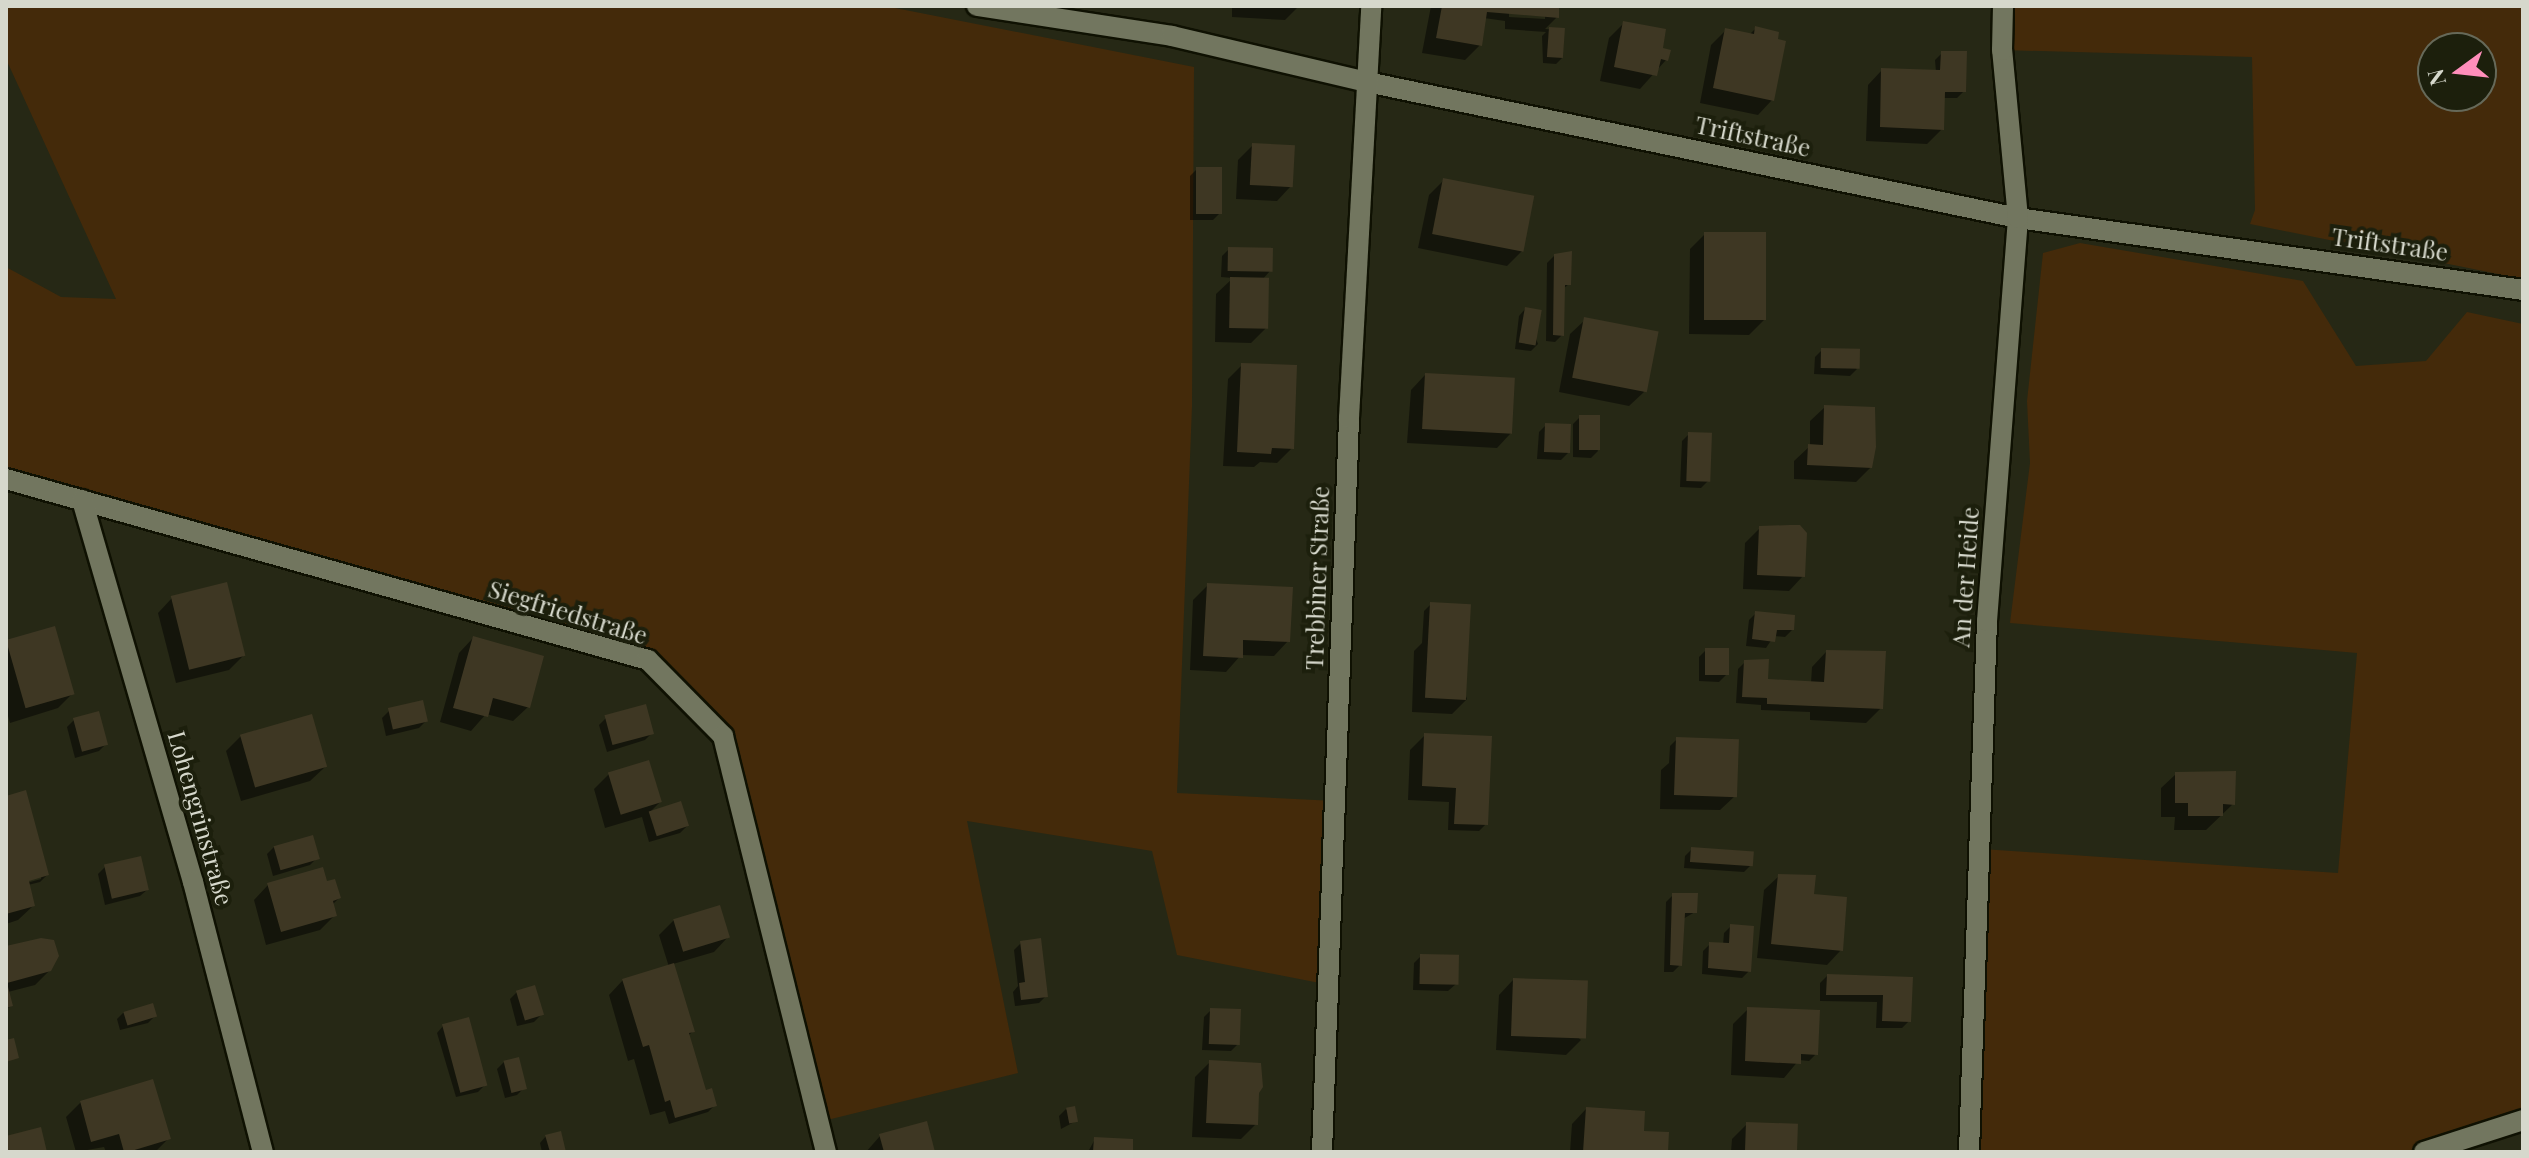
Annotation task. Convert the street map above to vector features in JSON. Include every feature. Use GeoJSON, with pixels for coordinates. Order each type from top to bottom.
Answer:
{"type":"FeatureCollection","features":[{"type":"Feature","properties":{"kind":"street","name":"Triftstraße"},"geometry":{"type":"LineString","coordinates":[[977,6],[1172,36],[1367,82],[2018,218],[2523,290]]}},
{"type":"Feature","properties":{"kind":"street","name":"Trebbiner Straße"},"geometry":{"type":"LineString","coordinates":[[1322,1152],[1349,418],[1371,6]]}},
{"type":"Feature","properties":{"kind":"street","name":"An der Heide"},"geometry":{"type":"LineString","coordinates":[[1969,1152],[1987,621],[2018,218],[2002,50],[2003,6]]}},
{"type":"Feature","properties":{"kind":"street","name":"Siegfriedstraße"},"geometry":{"type":"LineString","coordinates":[[6,479],[648,660],[723,736],[826,1152]]}},
{"type":"Feature","properties":{"kind":"street","name":"Lohengrinstraße"},"geometry":{"type":"LineString","coordinates":[[82,500],[193,882],[263,1152]]}},
{"type":"Feature","properties":{"kind":"street"},"geometry":{"type":"LineString","coordinates":[[2424,1152],[2523,1120]]}},
{"type":"Feature","properties":{"kind":"shaded area"},"geometry":{"type":"Polygon","coordinates":[[[6,6],[885,6],[1194,67],[1192,406],[1177,793],[1335,801],[1330,985],[1177,955],[1152,851],[967,821],[1018,1073],[819,1122],[723,736],[648,660],[6,479],[6,267],[61,297],[116,299],[6,59],[6,6]]]}},
{"type":"Feature","properties":{"kind":"shaded area"},"geometry":{"type":"Polygon","coordinates":[[[2003,6],[2523,6],[2523,279],[2250,224],[2255,210],[2252,57],[2002,50],[2003,6]]]}},
{"type":"Feature","properties":{"kind":"shaded area"},"geometry":{"type":"Polygon","coordinates":[[[2080,243],[2303,281],[2356,366],[2426,361],[2467,312],[2523,324],[2523,1131],[2455,1152],[1969,1152],[1982,849],[2338,873],[2357,653],[2010,623],[2030,463],[2027,401],[2043,253],[2080,243]]]}},
{"type":"Feature","properties":{"kind":"building"},"geometry":{"type":"Polygon","coordinates":[[[1442,6],[1559,6],[1559,18],[1487,12],[1482,46],[1436,38],[1442,6]]]}},
{"type":"Feature","properties":{"kind":"building"},"geometry":{"type":"Polygon","coordinates":[[[1623,21],[1666,29],[1663,48],[1671,50],[1668,61],[1661,59],[1657,76],[1614,67],[1623,21]]]}},
{"type":"Feature","properties":{"kind":"building"},"geometry":{"type":"Polygon","coordinates":[[[1755,26],[1779,32],[1778,39],[1786,41],[1774,101],[1713,88],[1725,28],[1754,34],[1755,26]]]}},
{"type":"Feature","properties":{"kind":"building"},"geometry":{"type":"Polygon","coordinates":[[[1549,27],[1565,28],[1563,58],[1547,57],[1549,27]]]}},
{"type":"Feature","properties":{"kind":"building"},"geometry":{"type":"Polygon","coordinates":[[[1941,51],[1967,51],[1966,92],[1945,92],[1944,130],[1880,127],[1881,68],[1940,70],[1941,51]]]}},
{"type":"Feature","properties":{"kind":"building"},"geometry":{"type":"Polygon","coordinates":[[[1252,143],[1295,145],[1293,187],[1250,185],[1252,143]]]}},
{"type":"Feature","properties":{"kind":"building"},"geometry":{"type":"Polygon","coordinates":[[[1196,167],[1222,167],[1222,214],[1196,214],[1196,167]]]}},
{"type":"Feature","properties":{"kind":"building"},"geometry":{"type":"Polygon","coordinates":[[[1443,178],[1534,196],[1523,252],[1432,234],[1443,178]]]}},
{"type":"Feature","properties":{"kind":"building"},"geometry":{"type":"Polygon","coordinates":[[[1704,232],[1766,232],[1766,320],[1704,320],[1704,232]]]}},
{"type":"Feature","properties":{"kind":"building"},"geometry":{"type":"Polygon","coordinates":[[[1228,247],[1273,248],[1273,272],[1228,271],[1228,247]]]}},
{"type":"Feature","properties":{"kind":"building"},"geometry":{"type":"Polygon","coordinates":[[[1572,251],[1571,285],[1565,285],[1564,336],[1553,335],[1554,254],[1572,251]]]}},
{"type":"Feature","properties":{"kind":"building"},"geometry":{"type":"Polygon","coordinates":[[[1230,277],[1269,278],[1268,329],[1229,328],[1230,277]]]}},
{"type":"Feature","properties":{"kind":"building"},"geometry":{"type":"Polygon","coordinates":[[[1525,307],[1542,310],[1535,345],[1519,342],[1525,307]]]}},
{"type":"Feature","properties":{"kind":"building"},"geometry":{"type":"Polygon","coordinates":[[[1584,317],[1659,332],[1647,392],[1572,378],[1584,317]]]}},
{"type":"Feature","properties":{"kind":"building"},"geometry":{"type":"Polygon","coordinates":[[[1821,348],[1860,349],[1860,369],[1821,368],[1821,348]]]}},
{"type":"Feature","properties":{"kind":"building"},"geometry":{"type":"Polygon","coordinates":[[[1241,363],[1297,365],[1294,449],[1272,448],[1271,454],[1237,452],[1241,363]]]}},
{"type":"Feature","properties":{"kind":"building"},"geometry":{"type":"Polygon","coordinates":[[[1425,373],[1515,378],[1512,434],[1422,429],[1425,373]]]}},
{"type":"Feature","properties":{"kind":"building"},"geometry":{"type":"Polygon","coordinates":[[[1824,405],[1875,407],[1876,447],[1872,468],[1807,465],[1808,444],[1823,445],[1824,405]]]}},
{"type":"Feature","properties":{"kind":"building"},"geometry":{"type":"Polygon","coordinates":[[[1579,415],[1600,415],[1600,450],[1579,450],[1579,415]]]}},
{"type":"Feature","properties":{"kind":"building"},"geometry":{"type":"Polygon","coordinates":[[[1545,423],[1571,424],[1570,453],[1544,452],[1545,423]]]}},
{"type":"Feature","properties":{"kind":"building"},"geometry":{"type":"Polygon","coordinates":[[[1688,432],[1712,433],[1710,482],[1686,481],[1688,432]]]}},
{"type":"Feature","properties":{"kind":"building"},"geometry":{"type":"Polygon","coordinates":[[[1800,525],[1807,533],[1805,577],[1757,575],[1759,526],[1800,525]]]}},
{"type":"Feature","properties":{"kind":"building"},"geometry":{"type":"Polygon","coordinates":[[[227,582],[245,656],[189,670],[171,596],[227,582]]]}},
{"type":"Feature","properties":{"kind":"building"},"geometry":{"type":"Polygon","coordinates":[[[1207,583],[1293,587],[1290,642],[1243,640],[1243,658],[1203,656],[1207,583]]]}},
{"type":"Feature","properties":{"kind":"building"},"geometry":{"type":"Polygon","coordinates":[[[1430,602],[1471,604],[1466,700],[1425,698],[1430,602]]]}},
{"type":"Feature","properties":{"kind":"building"},"geometry":{"type":"Polygon","coordinates":[[[1755,611],[1795,615],[1794,630],[1777,630],[1775,642],[1752,639],[1755,611]]]}},
{"type":"Feature","properties":{"kind":"building"},"geometry":{"type":"Polygon","coordinates":[[[55,626],[75,694],[26,708],[6,640],[55,626]]]}},
{"type":"Feature","properties":{"kind":"building"},"geometry":{"type":"Polygon","coordinates":[[[473,636],[544,656],[530,708],[493,698],[488,717],[453,708],[473,636]]]}},
{"type":"Feature","properties":{"kind":"building"},"geometry":{"type":"Polygon","coordinates":[[[1705,648],[1729,648],[1729,675],[1705,675],[1705,648]]]}},
{"type":"Feature","properties":{"kind":"building"},"geometry":{"type":"Polygon","coordinates":[[[1826,650],[1886,651],[1883,709],[1767,704],[1767,698],[1742,697],[1744,660],[1769,659],[1768,679],[1824,682],[1826,650]]]}},
{"type":"Feature","properties":{"kind":"building"},"geometry":{"type":"Polygon","coordinates":[[[423,700],[428,721],[393,730],[388,708],[423,700]]]}},
{"type":"Feature","properties":{"kind":"building"},"geometry":{"type":"Polygon","coordinates":[[[646,704],[654,734],[612,745],[604,715],[646,704]]]}},
{"type":"Feature","properties":{"kind":"building"},"geometry":{"type":"Polygon","coordinates":[[[99,711],[108,745],[82,752],[73,718],[99,711]]]}},
{"type":"Feature","properties":{"kind":"building"},"geometry":{"type":"Polygon","coordinates":[[[312,714],[327,767],[255,788],[240,735],[312,714]]]}},
{"type":"Feature","properties":{"kind":"building"},"geometry":{"type":"Polygon","coordinates":[[[1424,733],[1492,736],[1488,825],[1454,824],[1456,788],[1422,786],[1424,733]]]}},
{"type":"Feature","properties":{"kind":"building"},"geometry":{"type":"Polygon","coordinates":[[[1676,737],[1739,739],[1737,797],[1674,795],[1676,737]]]}},
{"type":"Feature","properties":{"kind":"building"},"geometry":{"type":"Polygon","coordinates":[[[649,760],[662,802],[621,815],[608,773],[649,760]]]}},
{"type":"Feature","properties":{"kind":"building"},"geometry":{"type":"Polygon","coordinates":[[[2236,771],[2235,805],[2223,804],[2223,816],[2188,816],[2188,803],[2175,803],[2175,772],[2236,771]]]}},
{"type":"Feature","properties":{"kind":"building"},"geometry":{"type":"Polygon","coordinates":[[[26,790],[49,875],[29,881],[35,906],[6,914],[6,796],[26,790]]]}},
{"type":"Feature","properties":{"kind":"building"},"geometry":{"type":"Polygon","coordinates":[[[681,801],[689,826],[657,836],[649,812],[681,801]]]}},
{"type":"Feature","properties":{"kind":"building"},"geometry":{"type":"Polygon","coordinates":[[[313,835],[320,859],[280,870],[274,846],[313,835]]]}},
{"type":"Feature","properties":{"kind":"building"},"geometry":{"type":"Polygon","coordinates":[[[1691,847],[1754,851],[1753,866],[1690,862],[1691,847]]]}},
{"type":"Feature","properties":{"kind":"building"},"geometry":{"type":"Polygon","coordinates":[[[141,856],[149,890],[112,899],[104,865],[141,856]]]}},
{"type":"Feature","properties":{"kind":"building"},"geometry":{"type":"Polygon","coordinates":[[[323,867],[327,881],[335,879],[341,898],[333,901],[337,916],[281,932],[267,883],[323,867]]]}},
{"type":"Feature","properties":{"kind":"building"},"geometry":{"type":"Polygon","coordinates":[[[1778,874],[1816,875],[1814,894],[1847,897],[1843,951],[1771,944],[1778,874]]]}},
{"type":"Feature","properties":{"kind":"building"},"geometry":{"type":"Polygon","coordinates":[[[1672,893],[1698,893],[1697,913],[1685,913],[1682,966],[1670,965],[1672,893]]]}},
{"type":"Feature","properties":{"kind":"building"},"geometry":{"type":"Polygon","coordinates":[[[720,905],[730,938],[683,952],[673,919],[720,905]]]}},
{"type":"Feature","properties":{"kind":"building"},"geometry":{"type":"Polygon","coordinates":[[[1730,924],[1754,926],[1751,972],[1708,968],[1709,942],[1729,943],[1730,924]]]}},
{"type":"Feature","properties":{"kind":"building"},"geometry":{"type":"Polygon","coordinates":[[[41,938],[54,940],[59,956],[51,971],[7,983],[13,1006],[6,1008],[6,946],[41,938]]]}},
{"type":"Feature","properties":{"kind":"building"},"geometry":{"type":"Polygon","coordinates":[[[1041,938],[1048,997],[1021,1000],[1019,983],[1025,982],[1020,941],[1041,938]]]}},
{"type":"Feature","properties":{"kind":"building"},"geometry":{"type":"Polygon","coordinates":[[[1420,954],[1459,955],[1458,985],[1419,984],[1420,954]]]}},
{"type":"Feature","properties":{"kind":"building"},"geometry":{"type":"Polygon","coordinates":[[[674,963],[695,1032],[689,1033],[706,1090],[712,1088],[717,1106],[675,1118],[670,1100],[665,1102],[649,1045],[643,1047],[622,979],[674,963]]]}},
{"type":"Feature","properties":{"kind":"building"},"geometry":{"type":"Polygon","coordinates":[[[1827,974],[1913,977],[1911,1022],[1882,1021],[1883,995],[1826,995],[1827,974]]]}},
{"type":"Feature","properties":{"kind":"building"},"geometry":{"type":"Polygon","coordinates":[[[1513,978],[1588,981],[1586,1039],[1511,1036],[1513,978]]]}},
{"type":"Feature","properties":{"kind":"building"},"geometry":{"type":"Polygon","coordinates":[[[535,985],[544,1015],[525,1020],[516,991],[535,985]]]}},
{"type":"Feature","properties":{"kind":"building"},"geometry":{"type":"Polygon","coordinates":[[[153,1003],[157,1016],[127,1025],[123,1012],[153,1003]]]}},
{"type":"Feature","properties":{"kind":"building"},"geometry":{"type":"Polygon","coordinates":[[[1747,1007],[1820,1010],[1818,1055],[1801,1054],[1801,1064],[1745,1061],[1747,1007]]]}},
{"type":"Feature","properties":{"kind":"building"},"geometry":{"type":"Polygon","coordinates":[[[1210,1008],[1241,1009],[1240,1045],[1209,1044],[1210,1008]]]}},
{"type":"Feature","properties":{"kind":"building"},"geometry":{"type":"Polygon","coordinates":[[[469,1017],[487,1086],[460,1093],[442,1024],[469,1017]]]}},
{"type":"Feature","properties":{"kind":"building"},"geometry":{"type":"Polygon","coordinates":[[[14,1038],[19,1058],[6,1062],[6,1040],[14,1038]]]}},
{"type":"Feature","properties":{"kind":"building"},"geometry":{"type":"Polygon","coordinates":[[[519,1057],[527,1089],[511,1093],[503,1061],[519,1057]]]}},
{"type":"Feature","properties":{"kind":"building"},"geometry":{"type":"Polygon","coordinates":[[[1209,1060],[1261,1063],[1263,1087],[1259,1093],[1258,1125],[1206,1123],[1209,1060]]]}},
{"type":"Feature","properties":{"kind":"building"},"geometry":{"type":"Polygon","coordinates":[[[153,1079],[171,1139],[128,1152],[124,1152],[119,1134],[91,1142],[80,1101],[153,1079]]]}},
{"type":"Feature","properties":{"kind":"building"},"geometry":{"type":"Polygon","coordinates":[[[1075,1106],[1078,1122],[1069,1123],[1066,1108],[1075,1106]]]}},
{"type":"Feature","properties":{"kind":"building"},"geometry":{"type":"Polygon","coordinates":[[[1586,1107],[1645,1111],[1644,1131],[1669,1132],[1668,1152],[1583,1152],[1586,1107]]]}},
{"type":"Feature","properties":{"kind":"building"},"geometry":{"type":"Polygon","coordinates":[[[927,1121],[935,1152],[884,1152],[879,1134],[927,1121]]]}},
{"type":"Feature","properties":{"kind":"building"},"geometry":{"type":"Polygon","coordinates":[[[1746,1122],[1798,1124],[1797,1152],[1745,1152],[1746,1122]]]}},
{"type":"Feature","properties":{"kind":"building"},"geometry":{"type":"Polygon","coordinates":[[[41,1127],[47,1152],[6,1152],[6,1136],[41,1127]]]}},
{"type":"Feature","properties":{"kind":"building"},"geometry":{"type":"Polygon","coordinates":[[[561,1131],[566,1152],[550,1152],[545,1135],[561,1131]]]}},
{"type":"Feature","properties":{"kind":"building"},"geometry":{"type":"Polygon","coordinates":[[[1094,1137],[1133,1139],[1133,1152],[1093,1152],[1094,1137]]]}}]}
